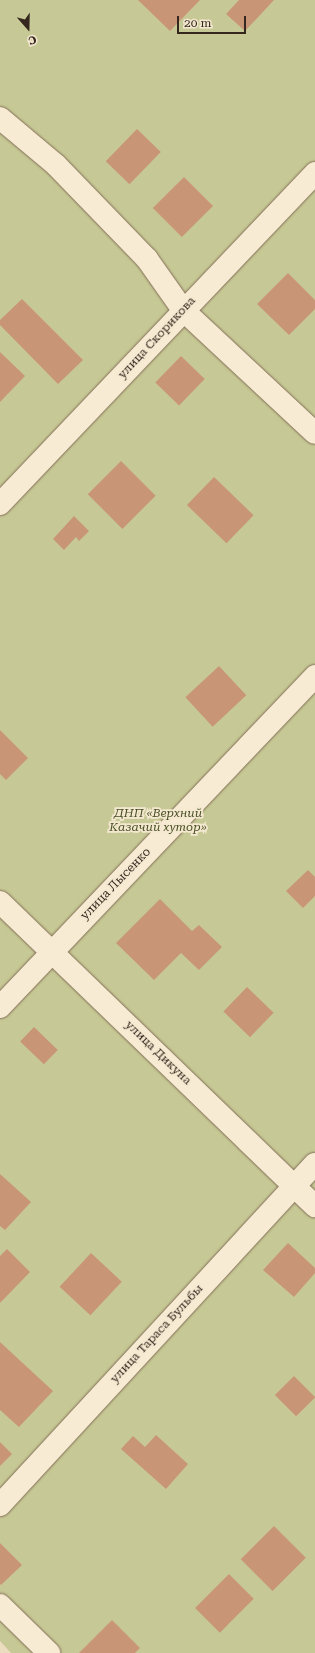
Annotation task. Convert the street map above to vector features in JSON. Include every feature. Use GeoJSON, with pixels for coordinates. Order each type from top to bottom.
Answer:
{"type":"FeatureCollection","features":[{"type":"Feature","properties":{"kind":"street"},"geometry":{"type":"LineString","coordinates":[[0,118],[56,165],[147,259],[183,310],[315,433]]}},
{"type":"Feature","properties":{"kind":"street","name":"улица Скорикова"},"geometry":{"type":"LineString","coordinates":[[0,504],[315,173]]}},
{"type":"Feature","properties":{"kind":"street","name":"улица Лысенко"},"geometry":{"type":"LineString","coordinates":[[0,1007],[52,950],[315,676]]}},
{"type":"Feature","properties":{"kind":"street","name":"улица Дикуна"},"geometry":{"type":"LineString","coordinates":[[0,902],[52,950],[315,1206]]}},
{"type":"Feature","properties":{"kind":"street","name":"улица Тараса Бульбы"},"geometry":{"type":"LineString","coordinates":[[0,1505],[315,1164]]}},
{"type":"Feature","properties":{"kind":"street"},"geometry":{"type":"LineString","coordinates":[[0,1606],[49,1653]]}},
{"type":"Feature","properties":{"kind":"green space","name":"ДНП «Верхний Казачий хутор»"},"geometry":{"type":"Polygon","coordinates":[[[0,0],[315,0],[315,1653],[11,1653],[0,1641],[0,0]]]}},
{"type":"Feature","properties":{"kind":"building"},"geometry":{"type":"Polygon","coordinates":[[[138,0],[200,0],[170,31],[138,0]]]}},
{"type":"Feature","properties":{"kind":"building"},"geometry":{"type":"Polygon","coordinates":[[[239,0],[274,0],[245,31],[226,14],[239,0]]]}},
{"type":"Feature","properties":{"kind":"building"},"geometry":{"type":"Polygon","coordinates":[[[137,129],[161,152],[129,184],[106,161],[137,129]]]}},
{"type":"Feature","properties":{"kind":"building"},"geometry":{"type":"Polygon","coordinates":[[[184,177],[213,206],[182,237],[153,208],[184,177]]]}},
{"type":"Feature","properties":{"kind":"building"},"geometry":{"type":"Polygon","coordinates":[[[288,273],[315,300],[315,309],[289,335],[257,304],[288,273]]]}},
{"type":"Feature","properties":{"kind":"building"},"geometry":{"type":"Polygon","coordinates":[[[22,299],[83,360],[58,384],[0,325],[0,320],[22,299]]]}},
{"type":"Feature","properties":{"kind":"building"},"geometry":{"type":"Polygon","coordinates":[[[0,352],[25,376],[0,402],[0,352]]]}},
{"type":"Feature","properties":{"kind":"building"},"geometry":{"type":"Polygon","coordinates":[[[181,356],[205,379],[179,406],[155,383],[181,356]]]}},
{"type":"Feature","properties":{"kind":"building"},"geometry":{"type":"Polygon","coordinates":[[[121,461],[156,496],[122,529],[88,494],[121,461]]]}},
{"type":"Feature","properties":{"kind":"building"},"geometry":{"type":"Polygon","coordinates":[[[214,477],[254,515],[226,543],[187,505],[214,477]]]}},
{"type":"Feature","properties":{"kind":"building"},"geometry":{"type":"Polygon","coordinates":[[[74,516],[89,531],[79,541],[76,537],[64,550],[53,539],[74,516]]]}},
{"type":"Feature","properties":{"kind":"building"},"geometry":{"type":"Polygon","coordinates":[[[219,666],[246,695],[213,727],[185,697],[219,666]]]}},
{"type":"Feature","properties":{"kind":"building"},"geometry":{"type":"Polygon","coordinates":[[[0,730],[28,758],[6,780],[0,774],[0,730]]]}},
{"type":"Feature","properties":{"kind":"building"},"geometry":{"type":"Polygon","coordinates":[[[308,870],[315,877],[315,896],[303,908],[286,891],[308,870]]]}},
{"type":"Feature","properties":{"kind":"building"},"geometry":{"type":"Polygon","coordinates":[[[160,899],[192,931],[199,925],[222,947],[199,970],[181,953],[154,980],[116,943],[160,899]]]}},
{"type":"Feature","properties":{"kind":"building"},"geometry":{"type":"Polygon","coordinates":[[[247,987],[274,1013],[250,1037],[223,1011],[247,987]]]}},
{"type":"Feature","properties":{"kind":"building"},"geometry":{"type":"Polygon","coordinates":[[[34,1027],[58,1050],[44,1064],[20,1041],[34,1027]]]}},
{"type":"Feature","properties":{"kind":"building"},"geometry":{"type":"Polygon","coordinates":[[[0,1174],[31,1202],[5,1230],[0,1226],[0,1174]]]}},
{"type":"Feature","properties":{"kind":"building"},"geometry":{"type":"Polygon","coordinates":[[[288,1243],[315,1268],[315,1273],[294,1297],[263,1270],[288,1243]]]}},
{"type":"Feature","properties":{"kind":"building"},"geometry":{"type":"Polygon","coordinates":[[[7,1249],[30,1272],[0,1303],[0,1256],[7,1249]]]}},
{"type":"Feature","properties":{"kind":"building"},"geometry":{"type":"Polygon","coordinates":[[[91,1253],[122,1282],[90,1315],[60,1287],[91,1253]]]}},
{"type":"Feature","properties":{"kind":"building"},"geometry":{"type":"Polygon","coordinates":[[[0,1342],[53,1391],[19,1427],[0,1410],[0,1342]]]}},
{"type":"Feature","properties":{"kind":"building"},"geometry":{"type":"Polygon","coordinates":[[[294,1376],[315,1397],[296,1416],[275,1395],[294,1376]]]}},
{"type":"Feature","properties":{"kind":"building"},"geometry":{"type":"Polygon","coordinates":[[[156,1435],[188,1464],[166,1489],[121,1449],[133,1436],[145,1447],[156,1435]]]}},
{"type":"Feature","properties":{"kind":"building"},"geometry":{"type":"Polygon","coordinates":[[[0,1442],[12,1454],[0,1466],[0,1442]]]}},
{"type":"Feature","properties":{"kind":"building"},"geometry":{"type":"Polygon","coordinates":[[[274,1526],[306,1558],[273,1591],[241,1559],[274,1526]]]}},
{"type":"Feature","properties":{"kind":"building"},"geometry":{"type":"Polygon","coordinates":[[[0,1543],[22,1565],[1,1585],[0,1584],[0,1543]]]}},
{"type":"Feature","properties":{"kind":"building"},"geometry":{"type":"Polygon","coordinates":[[[229,1574],[254,1599],[220,1633],[195,1608],[229,1574]]]}},
{"type":"Feature","properties":{"kind":"building"},"geometry":{"type":"Polygon","coordinates":[[[112,1620],[140,1648],[135,1653],[79,1653],[112,1620]]]}}]}
